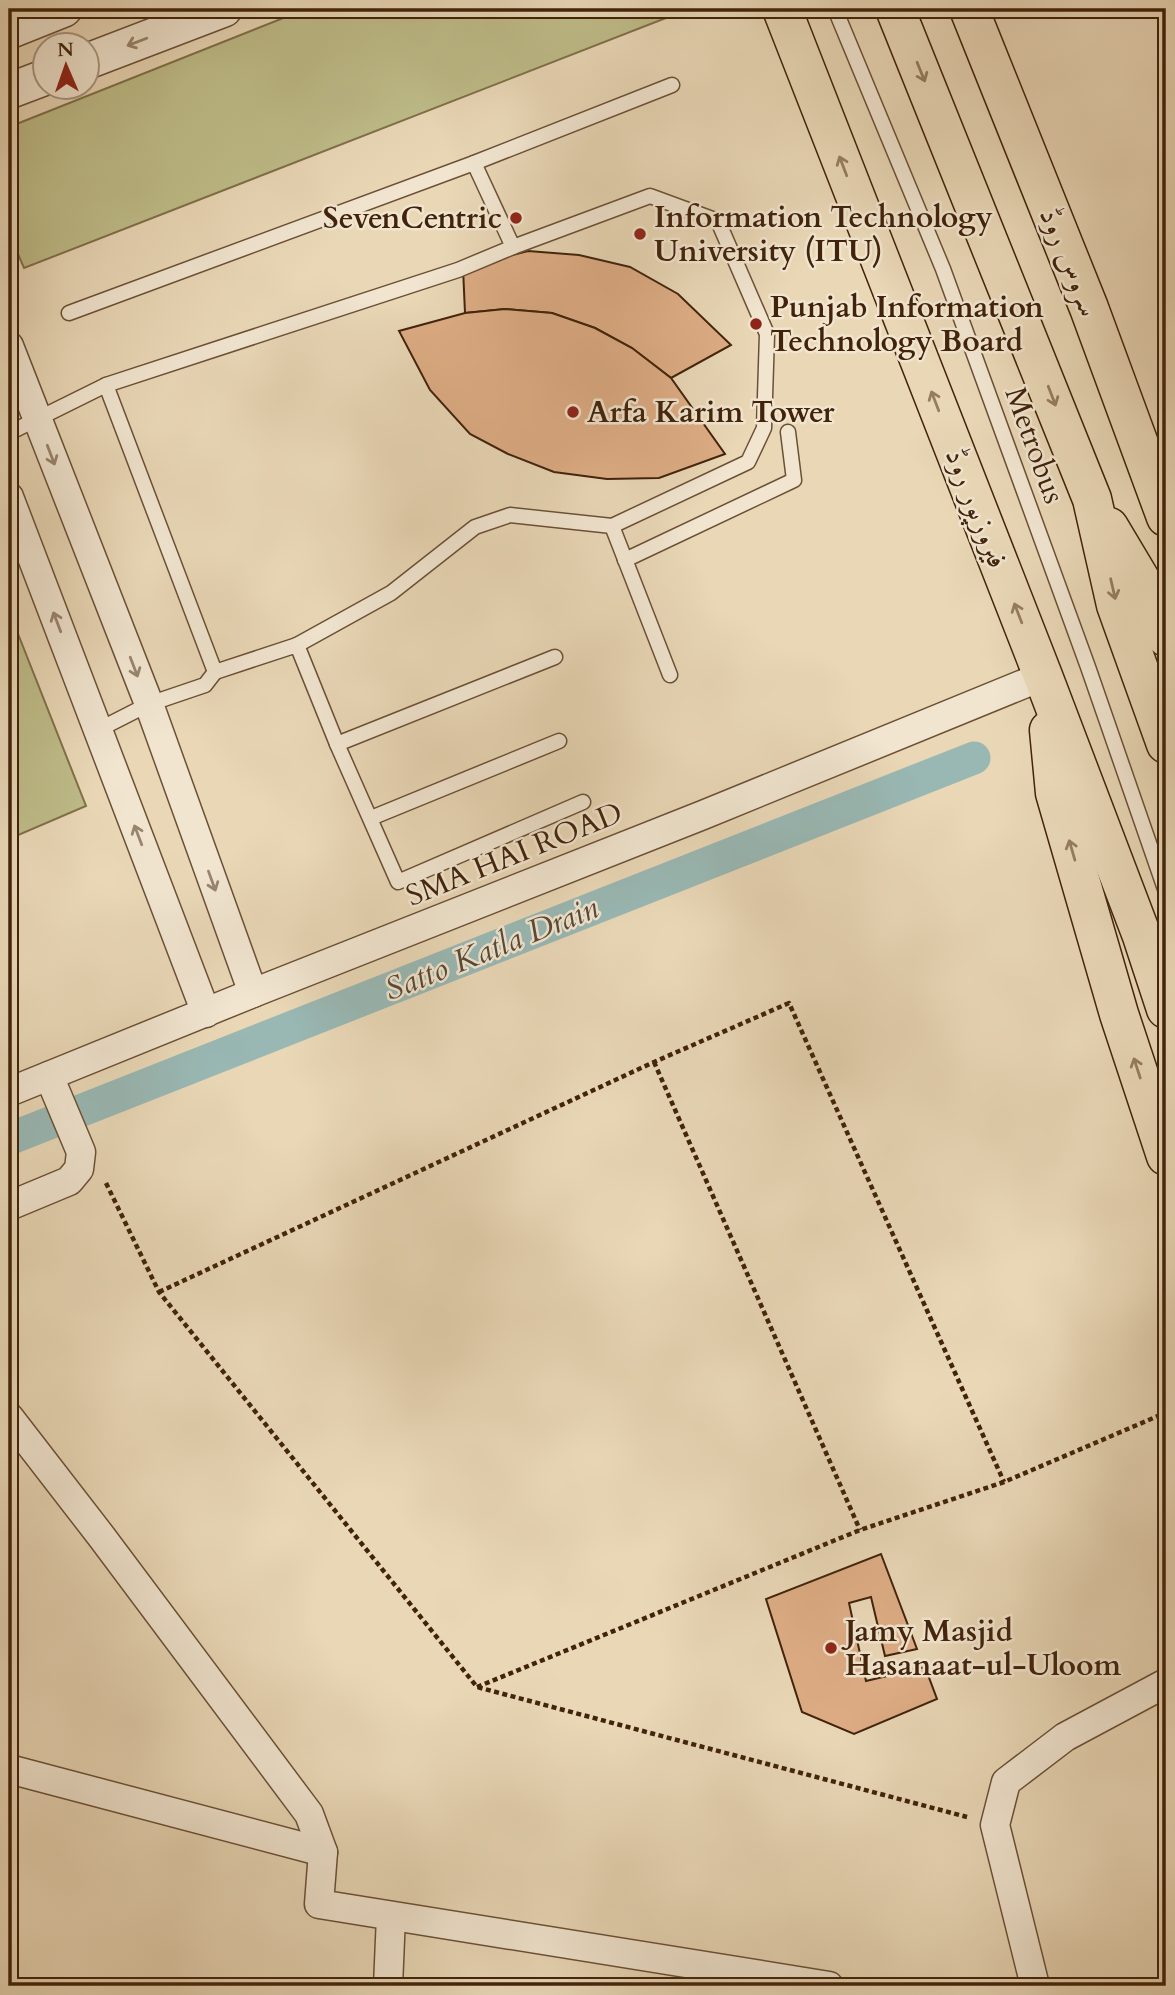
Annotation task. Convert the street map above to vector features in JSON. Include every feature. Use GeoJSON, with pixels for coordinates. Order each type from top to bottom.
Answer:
{"type":"FeatureCollection","features":[{"type":"Feature","properties":{"kind":"main road","name":"فیروزپور روڈ"},"geometry":{"type":"LineString","coordinates":[[782,9],[1043,676],[1142,936],[1166,1009]]}},
{"type":"Feature","properties":{"kind":"main road"},"geometry":{"type":"LineString","coordinates":[[895,9],[1092,499],[1116,605],[1166,744]]}},
{"type":"Feature","properties":{"kind":"main road","name":"سروس روڈ"},"geometry":{"type":"LineString","coordinates":[[969,9],[1089,308],[1166,517]]}},
{"type":"Feature","properties":{"kind":"main road"},"geometry":{"type":"LineString","coordinates":[[1092,499],[1149,594],[1166,637]]}},
{"type":"Feature","properties":{"kind":"main road"},"geometry":{"type":"LineString","coordinates":[[1043,676],[1055,793],[1119,1014],[1166,1156]]}},
{"type":"Feature","properties":{"kind":"street"},"geometry":{"type":"LineString","coordinates":[[9,31],[64,9]]}},
{"type":"Feature","properties":{"kind":"street"},"geometry":{"type":"LineString","coordinates":[[102,56],[224,9]]}},
{"type":"Feature","properties":{"kind":"street"},"geometry":{"type":"LineString","coordinates":[[9,91],[32,82]]}},
{"type":"Feature","properties":{"kind":"street"},"geometry":{"type":"LineString","coordinates":[[9,346],[149,705],[253,993]]}},
{"type":"Feature","properties":{"kind":"street"},"geometry":{"type":"LineString","coordinates":[[9,497],[206,1013]]}},
{"type":"Feature","properties":{"kind":"street","name":"SMA HAI ROAD"},"geometry":{"type":"LineString","coordinates":[[9,1092],[53,1084],[253,993],[1043,676]]}},
{"type":"Feature","properties":{"kind":"street"},"geometry":{"type":"LineString","coordinates":[[9,1206],[69,1181],[79,1169],[81,1152],[53,1084]]}},
{"type":"Feature","properties":{"kind":"street"},"geometry":{"type":"LineString","coordinates":[[9,1417],[309,1814],[323,1852],[319,1904],[830,1986]]}},
{"type":"Feature","properties":{"kind":"street"},"geometry":{"type":"LineString","coordinates":[[1035,1986],[995,1825],[1006,1782],[1065,1737],[1166,1683]]}},
{"type":"Feature","properties":{"kind":"street"},"geometry":{"type":"LineString","coordinates":[[9,1769],[323,1852]]}},
{"type":"Feature","properties":{"kind":"street"},"geometry":{"type":"LineString","coordinates":[[388,1986],[391,1916]]}},
{"type":"Feature","properties":{"kind":"lane","name":"Metrobus"},"geometry":{"type":"LineString","coordinates":[[835,9],[943,269],[1088,667],[1166,892]]}},
{"type":"Feature","properties":{"kind":"lane"},"geometry":{"type":"LineString","coordinates":[[69,313],[474,163],[672,85]]}},
{"type":"Feature","properties":{"kind":"lane"},"geometry":{"type":"LineString","coordinates":[[474,163],[513,247]]}},
{"type":"Feature","properties":{"kind":"lane"},"geometry":{"type":"LineString","coordinates":[[9,433],[106,385],[458,270],[650,196],[718,221],[768,334],[764,428],[748,462],[611,526],[510,515],[475,527],[391,593],[297,645],[215,672],[205,685],[149,705],[98,730]]}},
{"type":"Feature","properties":{"kind":"lane"},"geometry":{"type":"LineString","coordinates":[[106,385],[215,672]]}},
{"type":"Feature","properties":{"kind":"lane"},"geometry":{"type":"LineString","coordinates":[[625,561],[794,480],[788,432]]}},
{"type":"Feature","properties":{"kind":"lane"},"geometry":{"type":"LineString","coordinates":[[611,526],[670,675]]}},
{"type":"Feature","properties":{"kind":"lane"},"geometry":{"type":"LineString","coordinates":[[297,645],[398,882],[583,802]]}},
{"type":"Feature","properties":{"kind":"lane"},"geometry":{"type":"LineString","coordinates":[[337,744],[555,657]]}},
{"type":"Feature","properties":{"kind":"lane"},"geometry":{"type":"LineString","coordinates":[[371,818],[559,741]]}},
{"type":"Feature","properties":{"kind":"path"},"geometry":{"type":"LineString","coordinates":[[159,1292],[654,1062],[789,1003],[1004,1482]]}},
{"type":"Feature","properties":{"kind":"path"},"geometry":{"type":"LineString","coordinates":[[654,1062],[860,1530]]}},
{"type":"Feature","properties":{"kind":"path"},"geometry":{"type":"LineString","coordinates":[[81,1152],[94,1159],[159,1292],[477,1687],[995,1825]]}},
{"type":"Feature","properties":{"kind":"path"},"geometry":{"type":"LineString","coordinates":[[477,1687],[860,1530],[1004,1482],[1165,1413]]}},
{"type":"Feature","properties":{"kind":"shaded area"},"geometry":{"type":"Polygon","coordinates":[[[306,9],[689,9],[24,268],[9,233],[9,127],[72,102],[102,102],[102,90],[306,9]]]}},
{"type":"Feature","properties":{"kind":"shaded area"},"geometry":{"type":"Polygon","coordinates":[[[9,611],[86,806],[9,839],[9,611]]]}},
{"type":"Feature","properties":{"kind":"building","name":"Arfa Karim Tower"},"geometry":{"type":"Polygon","coordinates":[[[528,251],[579,255],[630,267],[678,294],[731,345],[671,378],[632,348],[595,328],[552,313],[505,309],[465,313],[463,268],[528,251]]]}},
{"type":"Feature","properties":{"kind":"building","name":"Arfa Karim Tower"},"geometry":{"type":"Polygon","coordinates":[[[505,309],[552,313],[595,328],[632,348],[671,378],[725,454],[659,478],[607,479],[554,472],[508,454],[470,434],[430,390],[399,331],[465,313],[505,309]]]}},
{"type":"Feature","properties":{"kind":"building"},"geometry":{"type":"Polygon","coordinates":[[[881,1554],[917,1649],[885,1656],[871,1597],[849,1603],[866,1681],[925,1667],[937,1699],[854,1734],[802,1712],[766,1599],[881,1554]]]}},
{"type":"Feature","properties":{"kind":"waterway","name":"Satto Katla Drain"},"geometry":{"type":"LineString","coordinates":[[9,1139],[974,758]]}},
{"type":"Feature","properties":{"kind":"place","name":"SevenCentric"},"geometry":{"type":"Point","coordinates":[516,218]}},
{"type":"Feature","properties":{"kind":"place","name":"Information Technology University (ITU)"},"geometry":{"type":"Point","coordinates":[640,234]}},
{"type":"Feature","properties":{"kind":"place","name":"Punjab Information Technology Board"},"geometry":{"type":"Point","coordinates":[756,324]}},
{"type":"Feature","properties":{"kind":"place","name":"Arfa Karim Tower"},"geometry":{"type":"Point","coordinates":[573,412]}},
{"type":"Feature","properties":{"kind":"place","name":"Jamy Masjid Hasanaat-ul-Uloom"},"geometry":{"type":"Point","coordinates":[831,1648]}}]}
